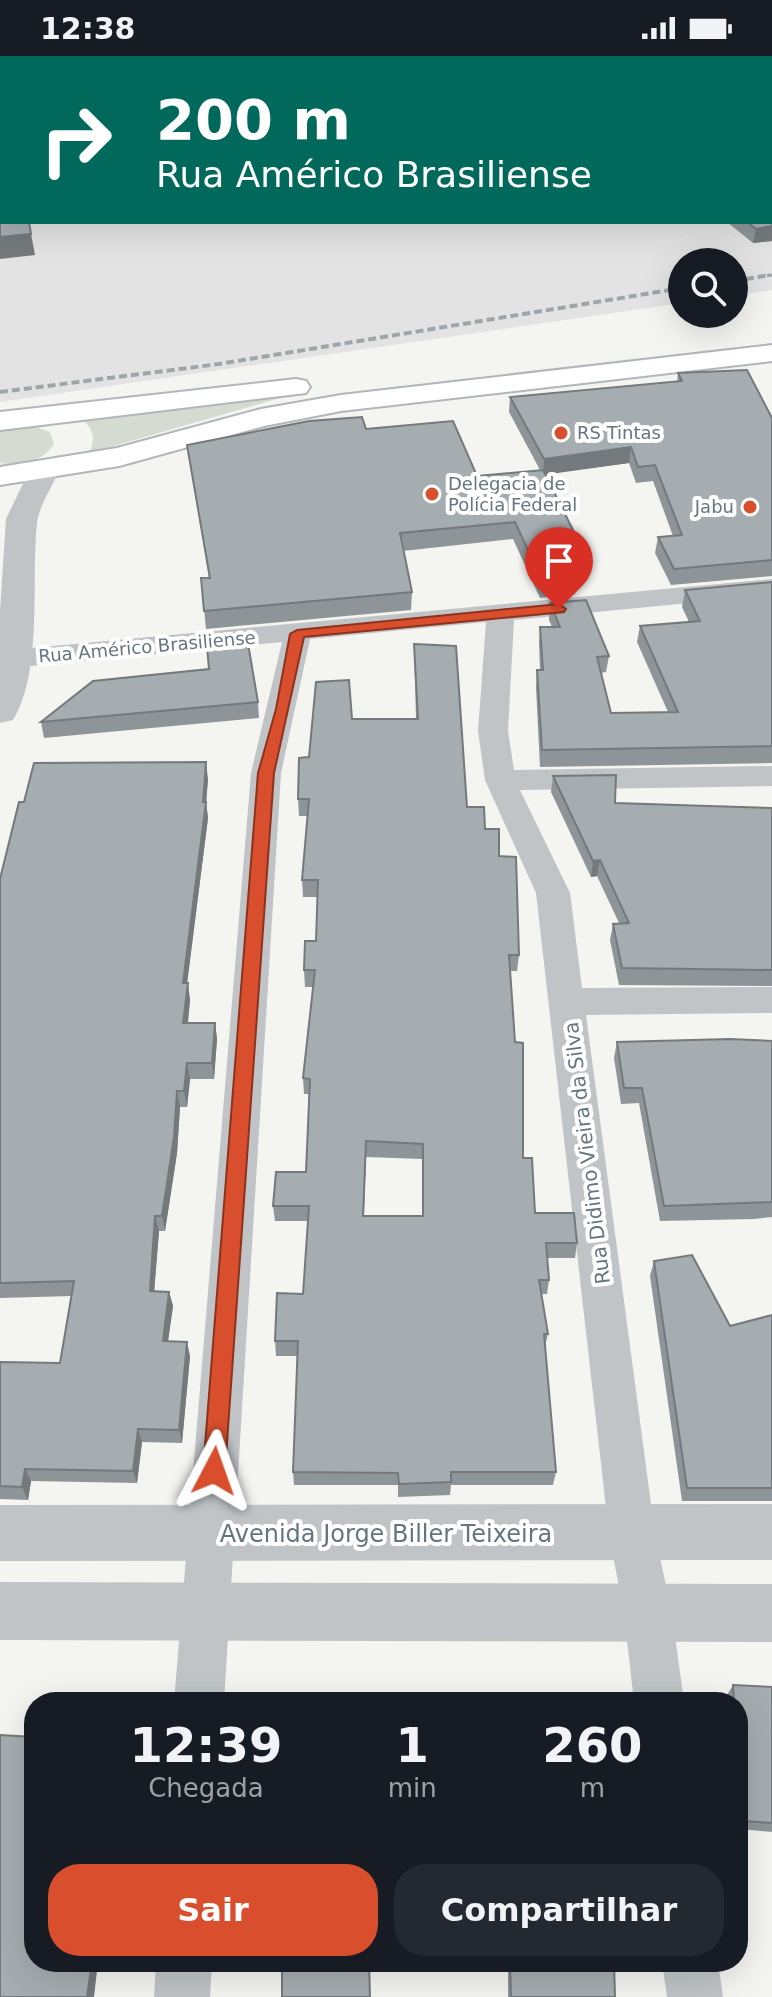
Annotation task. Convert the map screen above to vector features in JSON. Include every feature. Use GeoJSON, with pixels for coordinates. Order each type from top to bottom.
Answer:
{"type":"FeatureCollection","features":[{"type":"Feature","properties":{"kind":"main road"},"geometry":{"type":"LineString","coordinates":[[0,421],[772,332]]}},
{"type":"Feature","properties":{"kind":"main road"},"geometry":{"type":"LineString","coordinates":[[0,476],[119,457],[261,418],[341,403],[772,353]]}},
{"type":"Feature","properties":{"kind":"main road"},"geometry":{"type":"LineString","coordinates":[[37,417],[56,425],[70,436],[70,446],[64,455],[44,471]]}},
{"type":"Feature","properties":{"kind":"street"},"geometry":{"type":"LineString","coordinates":[[0,712],[22,519],[44,471]]}},
{"type":"Feature","properties":{"kind":"street","name":"Rua Américo Brasiliense"},"geometry":{"type":"LineString","coordinates":[[7,659],[769,591]]}},
{"type":"Feature","properties":{"kind":"street","name":"Rua Didimo Vieira da Silva"},"geometry":{"type":"LineString","coordinates":[[500,615],[493,731],[500,780],[553,893],[569,1002],[632,1534],[648,1614],[658,1692]]}},
{"type":"Feature","properties":{"kind":"street"},"geometry":{"type":"LineString","coordinates":[[200,1692],[266,773],[283,709],[297,634]]}},
{"type":"Feature","properties":{"kind":"street"},"geometry":{"type":"LineString","coordinates":[[500,780],[772,776]]}},
{"type":"Feature","properties":{"kind":"street"},"geometry":{"type":"LineString","coordinates":[[569,1002],[772,1000]]}},
{"type":"Feature","properties":{"kind":"street","name":"Avenida Jorge Biller Teixeira"},"geometry":{"type":"LineString","coordinates":[[0,1533],[772,1532]]}},
{"type":"Feature","properties":{"kind":"street"},"geometry":{"type":"LineString","coordinates":[[0,1611],[772,1613]]}},
{"type":"Feature","properties":{"kind":"street"},"geometry":{"type":"LineString","coordinates":[[182,1997],[183,1972]]}},
{"type":"Feature","properties":{"kind":"street"},"geometry":{"type":"LineString","coordinates":[[691,1972],[695,1997]]}},
{"type":"Feature","properties":{"kind":"shaded area"},"geometry":{"type":"Polygon","coordinates":[[[0,224],[772,224],[772,290],[748,294],[748,248],[668,248],[668,305],[0,402],[0,224]]]}},
{"type":"Feature","properties":{"kind":"shaded area"},"geometry":{"type":"Polygon","coordinates":[[[291,395],[89,453],[92,434],[80,418],[291,395]]]}},
{"type":"Feature","properties":{"kind":"shaded area"},"geometry":{"type":"Polygon","coordinates":[[[31,425],[50,432],[54,444],[37,459],[15,464],[0,463],[0,428],[31,425]]]}},
{"type":"Feature","properties":{"kind":"building"},"geometry":{"type":"Polygon","coordinates":[[[0,224],[29,224],[31,234],[0,237],[0,224]]]}},
{"type":"Feature","properties":{"kind":"building"},"geometry":{"type":"Polygon","coordinates":[[[750,224],[772,224],[772,226],[756,229],[750,224]]]}},
{"type":"Feature","properties":{"kind":"building"},"geometry":{"type":"Polygon","coordinates":[[[747,370],[772,418],[772,560],[674,569],[658,537],[682,535],[655,465],[638,467],[631,447],[544,459],[510,397],[682,381],[678,373],[747,370]]]}},
{"type":"Feature","properties":{"kind":"building"},"geometry":{"type":"Polygon","coordinates":[[[362,417],[366,429],[453,421],[477,476],[543,470],[575,534],[560,536],[577,576],[542,580],[515,522],[400,533],[412,592],[204,611],[201,578],[210,578],[187,445],[309,421],[362,417]]]}},
{"type":"Feature","properties":{"kind":"building"},"geometry":{"type":"Polygon","coordinates":[[[772,582],[772,746],[542,750],[537,670],[543,670],[540,627],[560,627],[550,603],[586,600],[609,656],[597,657],[611,713],[678,712],[640,626],[700,621],[685,590],[772,582]]]}},
{"type":"Feature","properties":{"kind":"building"},"geometry":{"type":"Polygon","coordinates":[[[246,632],[258,702],[41,722],[93,681],[209,669],[206,636],[246,632]]]}},
{"type":"Feature","properties":{"kind":"building"},"geometry":{"type":"Polygon","coordinates":[[[414,644],[456,646],[467,807],[484,807],[485,829],[499,829],[499,856],[516,857],[519,955],[509,955],[515,1042],[523,1043],[523,1158],[532,1158],[535,1213],[574,1213],[577,1243],[546,1243],[549,1280],[539,1280],[548,1334],[544,1334],[556,1472],[451,1472],[451,1482],[399,1484],[398,1473],[293,1472],[298,1341],[275,1341],[277,1293],[303,1294],[309,1206],[273,1206],[276,1172],[306,1172],[310,1079],[303,1078],[315,970],[304,970],[305,941],[316,941],[318,880],[302,880],[309,799],[298,799],[299,758],[309,757],[316,682],[349,680],[352,719],[418,719],[414,644]],[[366,1141],[363,1216],[423,1216],[423,1144],[366,1141]]]}},
{"type":"Feature","properties":{"kind":"building"},"geometry":{"type":"Polygon","coordinates":[[[206,762],[203,802],[206,802],[183,983],[188,983],[183,1023],[215,1023],[212,1063],[187,1063],[184,1091],[177,1091],[174,1137],[162,1216],[155,1216],[150,1291],[169,1292],[163,1341],[187,1342],[179,1430],[138,1429],[133,1471],[25,1469],[22,1487],[0,1486],[0,1362],[60,1363],[74,1281],[0,1283],[0,879],[19,802],[24,802],[34,763],[206,762]]]}},
{"type":"Feature","properties":{"kind":"building"},"geometry":{"type":"Polygon","coordinates":[[[616,775],[615,803],[772,808],[772,970],[622,968],[613,924],[629,923],[600,860],[593,861],[553,776],[616,775]]]}},
{"type":"Feature","properties":{"kind":"building"},"geometry":{"type":"Polygon","coordinates":[[[772,1041],[772,1202],[664,1206],[642,1088],[624,1088],[617,1042],[772,1041]]]}},
{"type":"Feature","properties":{"kind":"building"},"geometry":{"type":"Polygon","coordinates":[[[692,1255],[730,1326],[772,1315],[772,1488],[687,1488],[654,1261],[692,1255]]]}},
{"type":"Feature","properties":{"kind":"building"},"geometry":{"type":"Polygon","coordinates":[[[733,1685],[772,1687],[772,1823],[748,1821],[748,1692],[733,1692],[733,1685]]]}},
{"type":"Feature","properties":{"kind":"building"},"geometry":{"type":"Polygon","coordinates":[[[0,1735],[24,1736],[24,1972],[91,1972],[87,1997],[0,1997],[0,1735]]]}},
{"type":"Feature","properties":{"kind":"building"},"geometry":{"type":"Polygon","coordinates":[[[282,1972],[369,1972],[370,1997],[282,1997],[282,1972]]]}},
{"type":"Feature","properties":{"kind":"building"},"geometry":{"type":"Polygon","coordinates":[[[510,1972],[614,1972],[615,1997],[511,1997],[510,1972]]]}},
{"type":"Feature","properties":{"kind":"railway"},"geometry":{"type":"LineString","coordinates":[[758,277],[770,275]]}},
{"type":"Feature","properties":{"kind":"railway"},"geometry":{"type":"LineString","coordinates":[[758,277],[772,275]]}},
{"type":"Feature","properties":{"kind":"railway"},"geometry":{"type":"LineString","coordinates":[[748,279],[758,277]]}},
{"type":"Feature","properties":{"kind":"railway"},"geometry":{"type":"LineString","coordinates":[[0,392],[219,364],[668,290]]}},
{"type":"Feature","properties":{"kind":"place","name":"RS Tintas"},"geometry":{"type":"Point","coordinates":[561,433]}},
{"type":"Feature","properties":{"kind":"place","name":"Delegacia de Polícia Federal"},"geometry":{"type":"Point","coordinates":[432,494]}},
{"type":"Feature","properties":{"kind":"place","name":"Jabu"},"geometry":{"type":"Point","coordinates":[750,507]}},
{"type":"Feature","properties":{"kind":"route"},"geometry":{"type":"LineString","coordinates":[[214,1471],[266,773],[283,709],[297,634],[559,609]]}}]}
